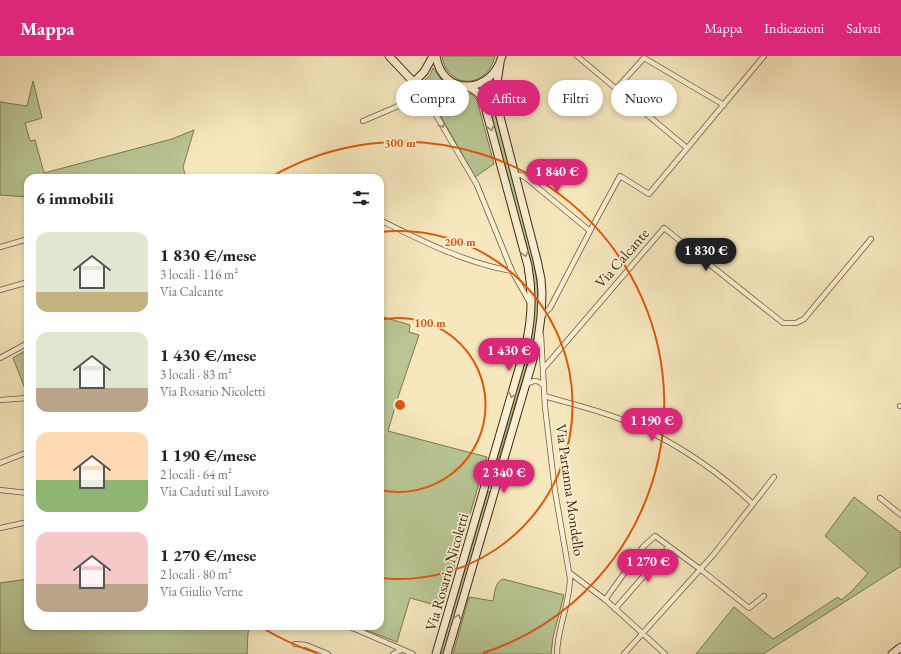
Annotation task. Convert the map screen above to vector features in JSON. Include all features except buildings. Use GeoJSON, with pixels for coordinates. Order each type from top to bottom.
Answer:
{"type":"FeatureCollection","features":[{"type":"Feature","properties":{"kind":"main road"},"geometry":{"type":"LineString","coordinates":[[389,56],[412,80]]}},
{"type":"Feature","properties":{"kind":"main road"},"geometry":{"type":"LineString","coordinates":[[416,80],[424,72],[433,56]]}},
{"type":"Feature","properties":{"kind":"main road","name":"Via Rosario Nicoletti"},"geometry":{"type":"LineString","coordinates":[[436,56],[442,72],[451,80]]}},
{"type":"Feature","properties":{"kind":"main road"},"geometry":{"type":"LineString","coordinates":[[469,86],[474,86],[484,82],[496,71],[501,60]]}},
{"type":"Feature","properties":{"kind":"main road","name":"Via Rosario Nicoletti"},"geometry":{"type":"LineString","coordinates":[[448,654],[535,353],[542,317],[542,293],[538,265],[497,105],[496,89],[501,60]]}},
{"type":"Feature","properties":{"kind":"main road","name":"Via Rosario Nicoletti"},"geometry":{"type":"LineString","coordinates":[[436,654],[525,348],[532,307],[528,266],[483,98],[476,90],[469,88]]}},
{"type":"Feature","properties":{"kind":"main road"},"geometry":{"type":"LineString","coordinates":[[491,465],[492,474],[497,475],[501,472]]}},
{"type":"Feature","properties":{"kind":"main road","name":"Via Rosario Nicoletti"},"geometry":{"type":"LineString","coordinates":[[482,498],[486,489],[490,488],[492,489],[493,494],[492,500]]}},
{"type":"Feature","properties":{"kind":"main road"},"geometry":{"type":"LineString","coordinates":[[892,654],[901,647]]}},
{"type":"Feature","properties":{"kind":"street"},"geometry":{"type":"LineString","coordinates":[[577,56],[611,85]]}},
{"type":"Feature","properties":{"kind":"street"},"geometry":{"type":"LineString","coordinates":[[542,317],[548,312],[553,304],[620,176],[648,194],[764,56]]}},
{"type":"Feature","properties":{"kind":"street"},"geometry":{"type":"LineString","coordinates":[[624,80],[644,58],[724,105]]}},
{"type":"Feature","properties":{"kind":"street"},"geometry":{"type":"LineString","coordinates":[[363,120],[396,107]]}},
{"type":"Feature","properties":{"kind":"street"},"geometry":{"type":"LineString","coordinates":[[437,116],[477,185],[512,271],[532,307]]}},
{"type":"Feature","properties":{"kind":"street"},"geometry":{"type":"LineString","coordinates":[[648,116],[687,148]]}},
{"type":"Feature","properties":{"kind":"street"},"geometry":{"type":"LineString","coordinates":[[515,175],[521,175],[526,178],[590,231]]}},
{"type":"Feature","properties":{"kind":"street"},"geometry":{"type":"LineString","coordinates":[[384,222],[426,243],[482,265],[512,271]]}},
{"type":"Feature","properties":{"kind":"street","name":"Via Calcante"},"geometry":{"type":"LineString","coordinates":[[543,369],[664,228],[783,323],[796,323],[804,319],[871,239]]}},
{"type":"Feature","properties":{"kind":"street"},"geometry":{"type":"LineString","coordinates":[[0,247],[24,240]]}},
{"type":"Feature","properties":{"kind":"street"},"geometry":{"type":"LineString","coordinates":[[0,290],[24,283]]}},
{"type":"Feature","properties":{"kind":"street","name":"Via Partanna Mondello"},"geometry":{"type":"LineString","coordinates":[[540,329],[544,396],[555,491],[570,573],[569,592],[559,637],[557,654]]}},
{"type":"Feature","properties":{"kind":"street"},"geometry":{"type":"LineString","coordinates":[[0,358],[24,345]]}},
{"type":"Feature","properties":{"kind":"street"},"geometry":{"type":"LineString","coordinates":[[526,385],[531,381],[535,381],[540,382],[544,387]]}},
{"type":"Feature","properties":{"kind":"street"},"geometry":{"type":"LineString","coordinates":[[544,396],[610,415],[639,426],[712,469],[753,504]]}},
{"type":"Feature","properties":{"kind":"street"},"geometry":{"type":"LineString","coordinates":[[0,400],[24,398]]}},
{"type":"Feature","properties":{"kind":"street"},"geometry":{"type":"LineString","coordinates":[[0,463],[24,454]]}},
{"type":"Feature","properties":{"kind":"street"},"geometry":{"type":"LineString","coordinates":[[624,654],[714,554],[774,477]]}},
{"type":"Feature","properties":{"kind":"street"},"geometry":{"type":"LineString","coordinates":[[0,490],[24,493]]}},
{"type":"Feature","properties":{"kind":"street"},"geometry":{"type":"LineString","coordinates":[[880,498],[901,515]]}},
{"type":"Feature","properties":{"kind":"street"},"geometry":{"type":"LineString","coordinates":[[0,528],[24,523]]}},
{"type":"Feature","properties":{"kind":"street"},"geometry":{"type":"LineString","coordinates":[[605,600],[643,547],[655,536],[749,608],[764,596]]}},
{"type":"Feature","properties":{"kind":"street"},"geometry":{"type":"LineString","coordinates":[[615,609],[669,547]]}},
{"type":"Feature","properties":{"kind":"street"},"geometry":{"type":"LineString","coordinates":[[570,573],[605,600],[665,654]]}},
{"type":"Feature","properties":{"kind":"street"},"geometry":{"type":"LineString","coordinates":[[358,630],[413,654]]}},
{"type":"Feature","properties":{"kind":"street"},"geometry":{"type":"LineString","coordinates":[[295,644],[306,645],[328,654]]}},
{"type":"Feature","properties":{"kind":"street"},"geometry":{"type":"LineString","coordinates":[[393,654],[401,650]]}},
{"type":"Feature","properties":{"kind":"green space"},"geometry":{"type":"Polygon","coordinates":[[[442,56],[495,56],[491,67],[484,75],[476,80],[459,79],[451,75],[445,67],[442,56]]]}},
{"type":"Feature","properties":{"kind":"green space"},"geometry":{"type":"Polygon","coordinates":[[[433,68],[442,80],[425,80],[430,75],[433,68]]]}},
{"type":"Feature","properties":{"kind":"green space"},"geometry":{"type":"Polygon","coordinates":[[[33,81],[42,118],[25,123],[30,141],[35,140],[44,173],[172,139],[194,130],[183,167],[185,174],[24,174],[24,197],[0,195],[0,102],[27,106],[33,81]]]}},
{"type":"Feature","properties":{"kind":"green space"},"geometry":{"type":"Polygon","coordinates":[[[469,94],[477,100],[477,116],[481,116],[494,164],[475,177],[441,116],[469,116],[469,94]]]}},
{"type":"Feature","properties":{"kind":"green space"},"geometry":{"type":"Polygon","coordinates":[[[491,116],[496,116],[528,238],[536,273],[538,291],[537,326],[533,345],[495,471],[494,469],[530,345],[534,302],[530,259],[491,116]]]}},
{"type":"Feature","properties":{"kind":"green space"},"geometry":{"type":"Polygon","coordinates":[[[384,317],[410,325],[409,332],[419,335],[388,431],[487,457],[442,607],[410,598],[397,642],[366,630],[384,630],[384,317]]]}},
{"type":"Feature","properties":{"kind":"green space"},"geometry":{"type":"Polygon","coordinates":[[[24,351],[24,386],[13,358],[24,351]]]}},
{"type":"Feature","properties":{"kind":"green space"},"geometry":{"type":"Polygon","coordinates":[[[488,491],[490,492],[490,495],[444,654],[440,654],[488,491]]]}},
{"type":"Feature","properties":{"kind":"green space"},"geometry":{"type":"Polygon","coordinates":[[[854,497],[901,533],[901,566],[763,654],[696,654],[734,607],[773,639],[838,597],[841,600],[851,592],[868,573],[825,536],[854,497]]]}},
{"type":"Feature","properties":{"kind":"green space"},"geometry":{"type":"Polygon","coordinates":[[[503,579],[564,595],[553,637],[551,654],[453,654],[469,597],[493,601],[496,586],[503,579]]]}},
{"type":"Feature","properties":{"kind":"green space"},"geometry":{"type":"Polygon","coordinates":[[[24,580],[24,630],[249,630],[247,654],[0,654],[0,583],[24,580]]]}}]}
